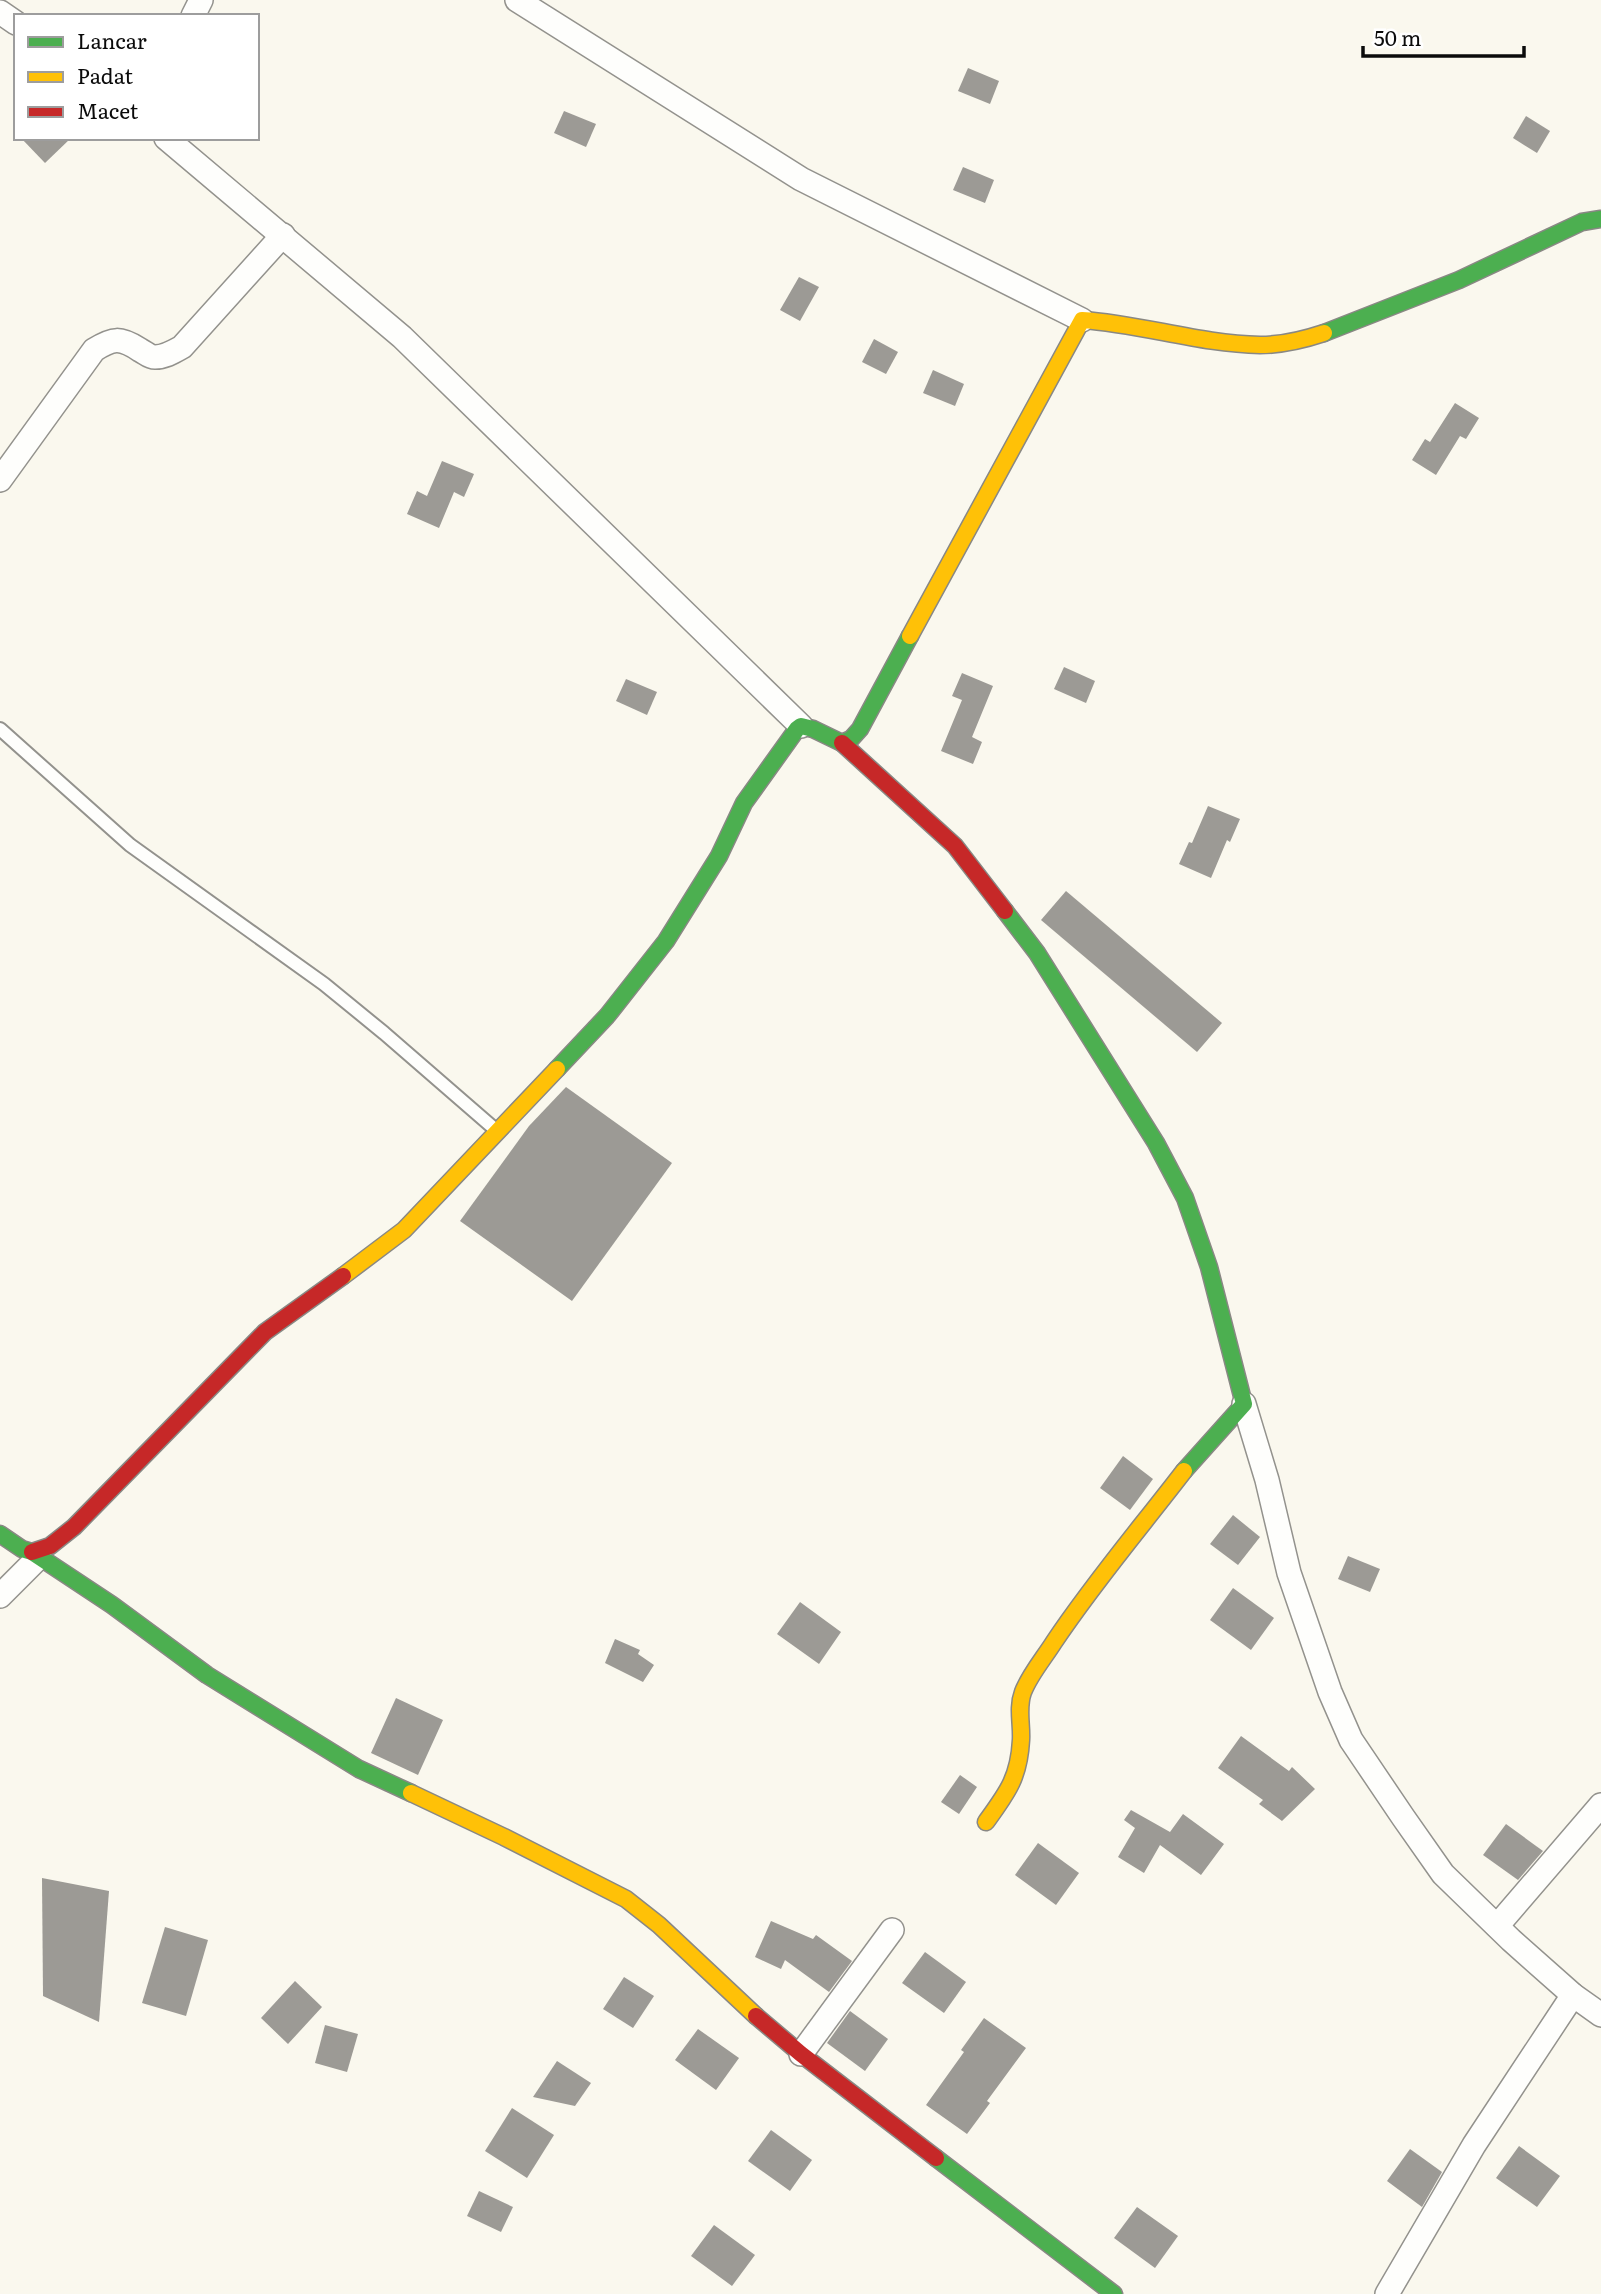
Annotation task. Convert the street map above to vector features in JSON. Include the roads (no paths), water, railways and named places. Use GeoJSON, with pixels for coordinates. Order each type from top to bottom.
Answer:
{"type":"FeatureCollection","features":[{"type":"Feature","properties":{"kind":"street"},"geometry":{"type":"LineString","coordinates":[[517,0],[801,179],[1082,320],[1111,322],[1172,335],[1260,345],[1295,342],[1338,329],[1447,285],[1582,222],[1601,219]]}},
{"type":"Feature","properties":{"kind":"street"},"geometry":{"type":"LineString","coordinates":[[168,140],[402,337],[801,726],[816,728],[827,737],[842,743],[955,846],[1037,953],[1156,1143],[1185,1198],[1209,1267],[1244,1404],[1267,1480],[1289,1573],[1330,1692],[1351,1740],[1402,1818],[1443,1874],[1573,1994],[1601,2015]]}},
{"type":"Feature","properties":{"kind":"street"},"geometry":{"type":"LineString","coordinates":[[0,480],[94,351],[109,341],[120,340],[152,357],[164,356],[182,347],[283,235]]}},
{"type":"Feature","properties":{"kind":"street"},"geometry":{"type":"LineString","coordinates":[[842,743],[851,739],[860,729],[1082,320]]}},
{"type":"Feature","properties":{"kind":"street"},"geometry":{"type":"LineString","coordinates":[[0,1596],[36,1554],[52,1546],[74,1527],[265,1332],[404,1230],[607,1016],[666,941],[719,856],[744,803],[793,733],[801,726]]}},
{"type":"Feature","properties":{"kind":"street"},"geometry":{"type":"LineString","coordinates":[[986,1822],[1011,1788],[1014,1779],[1021,1739],[1019,1714],[1023,1693],[1033,1674],[1070,1618],[1187,1466],[1244,1404]]}},
{"type":"Feature","properties":{"kind":"street"},"geometry":{"type":"LineString","coordinates":[[0,1534],[22,1549],[36,1554],[112,1605],[207,1675],[359,1769],[504,1837],[626,1899],[659,1925],[761,2021],[801,2054],[1114,2294]]}},
{"type":"Feature","properties":{"kind":"street"},"geometry":{"type":"LineString","coordinates":[[1497,1926],[1601,1805]]}},
{"type":"Feature","properties":{"kind":"street"},"geometry":{"type":"LineString","coordinates":[[801,2054],[892,1930]]}},
{"type":"Feature","properties":{"kind":"street"},"geometry":{"type":"LineString","coordinates":[[1387,2294],[1474,2145],[1573,1994]]}},
{"type":"Feature","properties":{"kind":"lane"},"geometry":{"type":"LineString","coordinates":[[0,729],[130,845],[324,984],[498,1131]]}}]}
